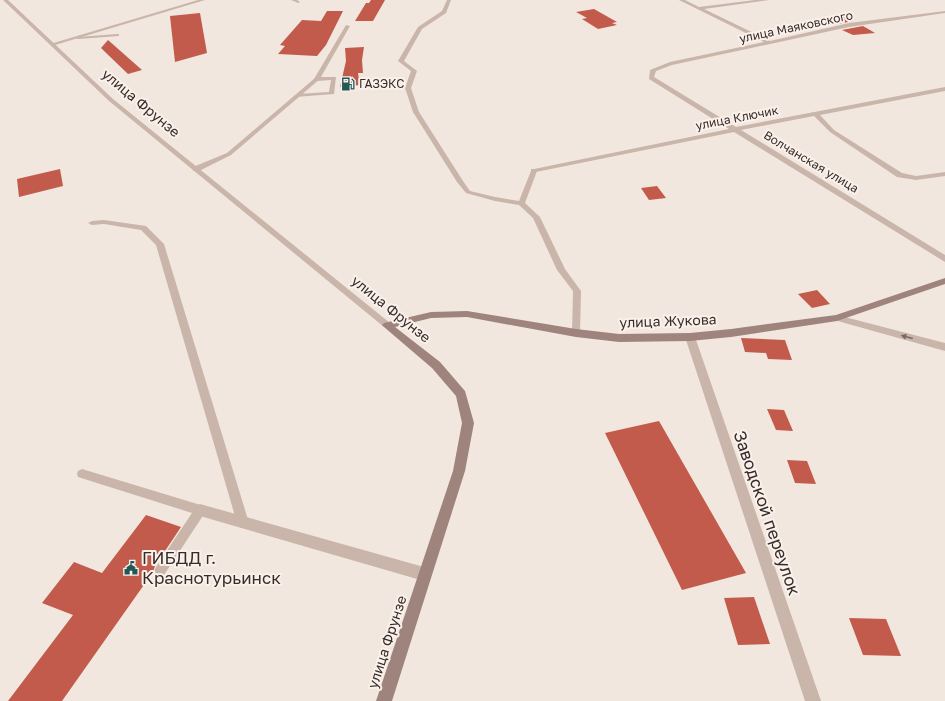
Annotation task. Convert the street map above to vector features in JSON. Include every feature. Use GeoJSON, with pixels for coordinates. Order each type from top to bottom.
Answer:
{"type":"FeatureCollection","features":[{"type":"Feature","properties":{"kind":"main road","name":"улица Жукова"},"geometry":{"type":"LineString","coordinates":[[387,325],[431,315],[467,314],[576,333],[618,338],[690,337],[731,333],[837,318],[945,281]]}},
{"type":"Feature","properties":{"kind":"main road","name":"улица Фрунзе"},"geometry":{"type":"LineString","coordinates":[[384,701],[424,574],[459,471],[468,423],[461,394],[436,365],[387,325]]}},
{"type":"Feature","properties":{"kind":"street","name":"улица Фрунзе"},"geometry":{"type":"LineString","coordinates":[[5,0],[112,100],[387,325]]}},
{"type":"Feature","properties":{"kind":"street"},"geometry":{"type":"LineString","coordinates":[[53,44],[78,38],[203,0]]}},
{"type":"Feature","properties":{"kind":"street"},"geometry":{"type":"LineString","coordinates":[[681,0],[768,42]]}},
{"type":"Feature","properties":{"kind":"street"},"geometry":{"type":"LineString","coordinates":[[699,8],[767,0]]}},
{"type":"Feature","properties":{"kind":"street","name":"улица Маяковского"},"geometry":{"type":"LineString","coordinates":[[653,70],[670,64],[849,25],[945,12]]}},
{"type":"Feature","properties":{"kind":"street","name":"Волчанская улица"},"geometry":{"type":"LineString","coordinates":[[653,70],[651,78],[733,130],[945,259]]}},
{"type":"Feature","properties":{"kind":"street"},"geometry":{"type":"LineString","coordinates":[[196,169],[229,154],[317,79]]}},
{"type":"Feature","properties":{"kind":"street","name":"улица Ключик"},"geometry":{"type":"LineString","coordinates":[[534,171],[815,113],[945,89]]}},
{"type":"Feature","properties":{"kind":"street"},"geometry":{"type":"LineString","coordinates":[[815,113],[832,131],[900,175],[916,178],[931,178],[945,174]]}},
{"type":"Feature","properties":{"kind":"street"},"geometry":{"type":"LineString","coordinates":[[837,318],[945,347]]}},
{"type":"Feature","properties":{"kind":"street","name":"Заводской переулок"},"geometry":{"type":"LineString","coordinates":[[690,337],[813,701]]}},
{"type":"Feature","properties":{"kind":"street"},"geometry":{"type":"LineString","coordinates":[[200,510],[424,574]]}},
{"type":"Feature","properties":{"kind":"lane"},"geometry":{"type":"LineString","coordinates":[[293,0],[298,2]]}},
{"type":"Feature","properties":{"kind":"lane"},"geometry":{"type":"LineString","coordinates":[[449,0],[444,12],[420,28],[401,60],[414,70],[408,88],[416,112],[460,182],[468,192],[495,199],[521,203],[536,217],[561,270],[577,291],[576,333]]}},
{"type":"Feature","properties":{"kind":"lane"},"geometry":{"type":"LineString","coordinates":[[317,79],[348,26]]}},
{"type":"Feature","properties":{"kind":"lane"},"geometry":{"type":"LineString","coordinates":[[78,38],[117,35]]}},
{"type":"Feature","properties":{"kind":"lane"},"geometry":{"type":"LineString","coordinates":[[298,96],[332,93],[334,78],[317,79]]}},
{"type":"Feature","properties":{"kind":"lane"},"geometry":{"type":"LineString","coordinates":[[521,203],[534,171]]}},
{"type":"Feature","properties":{"kind":"lane"},"geometry":{"type":"LineString","coordinates":[[92,223],[104,222],[143,228],[160,244],[243,523]]}},
{"type":"Feature","properties":{"kind":"lane"},"geometry":{"type":"LineString","coordinates":[[82,474],[200,510],[160,571]]}},
{"type":"Feature","properties":{"kind":"building"},"geometry":{"type":"Polygon","coordinates":[[[371,0],[385,0],[373,21],[355,21],[366,3],[369,3],[371,0]]]}},
{"type":"Feature","properties":{"kind":"building"},"geometry":{"type":"Polygon","coordinates":[[[594,9],[617,22],[612,23],[617,25],[598,29],[582,19],[587,18],[576,12],[594,9]]]}},
{"type":"Feature","properties":{"kind":"building"},"geometry":{"type":"Polygon","coordinates":[[[327,11],[343,11],[326,45],[317,56],[278,54],[285,46],[280,45],[302,20],[321,21],[327,11]]]}},
{"type":"Feature","properties":{"kind":"building"},"geometry":{"type":"Polygon","coordinates":[[[200,13],[207,53],[175,62],[170,16],[200,13]]]}},
{"type":"Feature","properties":{"kind":"building"},"geometry":{"type":"Polygon","coordinates":[[[847,17],[853,21],[832,25],[822,21],[847,17]]]}},
{"type":"Feature","properties":{"kind":"building"},"geometry":{"type":"Polygon","coordinates":[[[863,26],[875,33],[853,35],[842,30],[863,26]]]}},
{"type":"Feature","properties":{"kind":"building"},"geometry":{"type":"Polygon","coordinates":[[[108,40],[142,70],[128,74],[101,48],[108,40]]]}},
{"type":"Feature","properties":{"kind":"building"},"geometry":{"type":"Polygon","coordinates":[[[364,47],[362,60],[363,73],[358,73],[360,85],[340,87],[346,61],[345,48],[364,47]]]}},
{"type":"Feature","properties":{"kind":"building"},"geometry":{"type":"Polygon","coordinates":[[[60,169],[63,186],[19,197],[17,179],[60,169]]]}},
{"type":"Feature","properties":{"kind":"building"},"geometry":{"type":"Polygon","coordinates":[[[657,186],[666,198],[649,200],[641,188],[657,186]]]}},
{"type":"Feature","properties":{"kind":"building"},"geometry":{"type":"Polygon","coordinates":[[[817,290],[830,304],[812,308],[798,294],[817,290]]]}},
{"type":"Feature","properties":{"kind":"building"},"geometry":{"type":"Polygon","coordinates":[[[741,338],[785,340],[792,360],[768,359],[766,353],[745,352],[741,338]]]}},
{"type":"Feature","properties":{"kind":"building"},"geometry":{"type":"Polygon","coordinates":[[[767,409],[784,410],[793,431],[776,430],[767,409]]]}},
{"type":"Feature","properties":{"kind":"building"},"geometry":{"type":"Polygon","coordinates":[[[659,421],[746,573],[682,590],[605,433],[659,421]]]}},
{"type":"Feature","properties":{"kind":"building"},"geometry":{"type":"Polygon","coordinates":[[[787,460],[807,461],[816,484],[795,483],[787,460]]]}},
{"type":"Feature","properties":{"kind":"building","name":"ГИБДД г. Краснотурьинск"},"geometry":{"type":"Polygon","coordinates":[[[146,515],[181,527],[155,566],[153,572],[62,701],[8,701],[73,615],[42,603],[74,562],[102,573],[146,515]]]}},
{"type":"Feature","properties":{"kind":"building"},"geometry":{"type":"Polygon","coordinates":[[[754,597],[770,644],[738,645],[724,598],[754,597]]]}},
{"type":"Feature","properties":{"kind":"building"},"geometry":{"type":"Polygon","coordinates":[[[849,618],[886,619],[901,656],[863,655],[849,618]]]}},
{"type":"Feature","properties":{"kind":"place","name":"ГАЗЭКС"},"geometry":{"type":"Point","coordinates":[348,84]}},
{"type":"Feature","properties":{"kind":"place","name":"ГИБДД г. Краснотурьинск"},"geometry":{"type":"Point","coordinates":[131,568]}}]}
